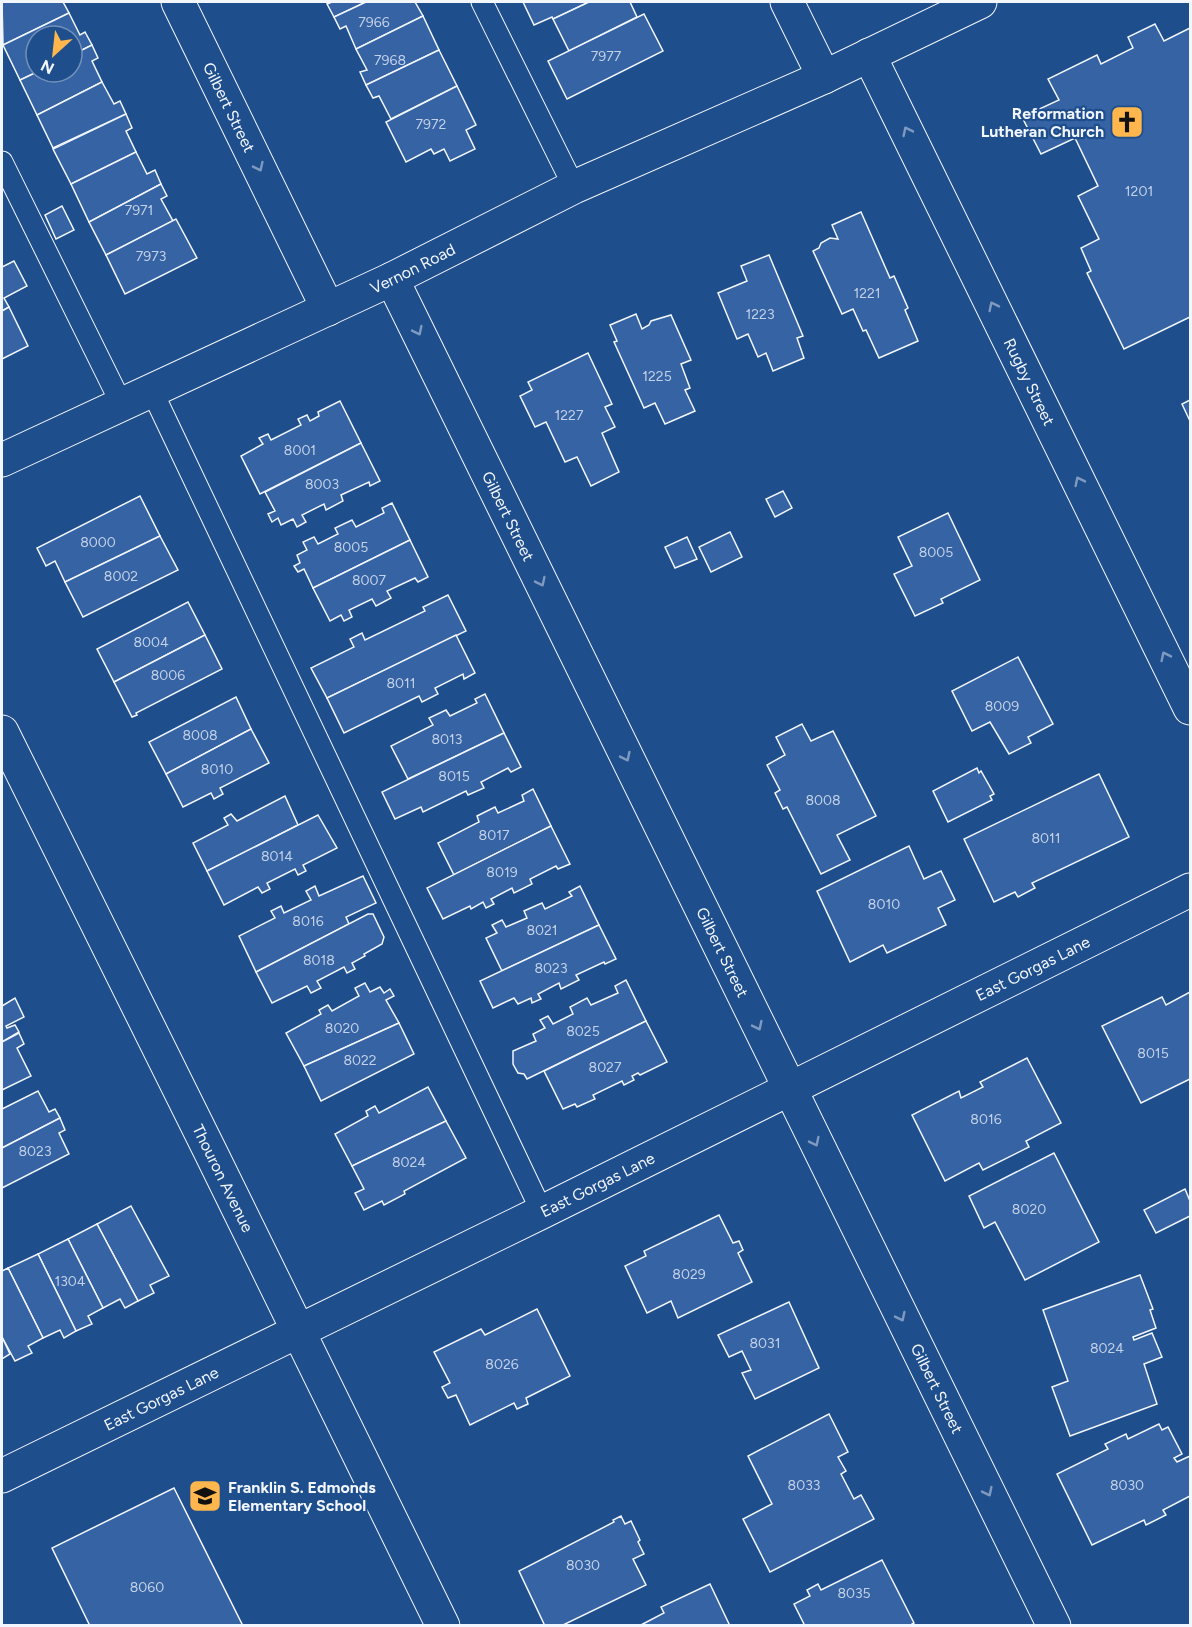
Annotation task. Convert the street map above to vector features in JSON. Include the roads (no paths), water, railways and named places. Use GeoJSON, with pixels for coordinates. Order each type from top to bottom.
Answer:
{"type":"FeatureCollection","features":[{"type":"Feature","properties":{"kind":"street","name":"Gilbert Street"},"geometry":{"type":"LineString","coordinates":[[178,2],[328,309]]}},
{"type":"Feature","properties":{"kind":"street"},"geometry":{"type":"LineString","coordinates":[[787,2],[824,77]]}},
{"type":"Feature","properties":{"kind":"street"},"geometry":{"type":"LineString","coordinates":[[869,55],[980,2]]}},
{"type":"Feature","properties":{"kind":"street","name":"Vernon Road"},"geometry":{"type":"LineString","coordinates":[[2,460],[392,279],[574,187],[869,55]]}},
{"type":"Feature","properties":{"kind":"street","name":"Rugby Street"},"geometry":{"type":"LineString","coordinates":[[869,55],[1191,708]]}},
{"type":"Feature","properties":{"kind":"street","name":"Gilbert Street"},"geometry":{"type":"LineString","coordinates":[[392,279],[1054,1626]]}},
{"type":"Feature","properties":{"kind":"street","name":"Thouron Avenue"},"geometry":{"type":"LineString","coordinates":[[2,732],[10,770],[298,1330],[443,1626]]}},
{"type":"Feature","properties":{"kind":"street","name":"East Gorgas Lane"},"geometry":{"type":"LineString","coordinates":[[2,1476],[542,1212],[1191,890]]}},
{"type":"Feature","properties":{"kind":"lane"},"geometry":{"type":"LineString","coordinates":[[482,2],[574,187]]}},
{"type":"Feature","properties":{"kind":"lane"},"geometry":{"type":"LineString","coordinates":[[2,162],[122,405]]}},
{"type":"Feature","properties":{"kind":"lane"},"geometry":{"type":"LineString","coordinates":[[152,392],[542,1212]]}},
{"type":"Feature","properties":{"kind":"place","name":"Reformation Lutheran Church"},"geometry":{"type":"Point","coordinates":[1127,122]}},
{"type":"Feature","properties":{"kind":"place","name":"Franklin S. Edmonds Elementary School"},"geometry":{"type":"Point","coordinates":[205,1496]}}]}
